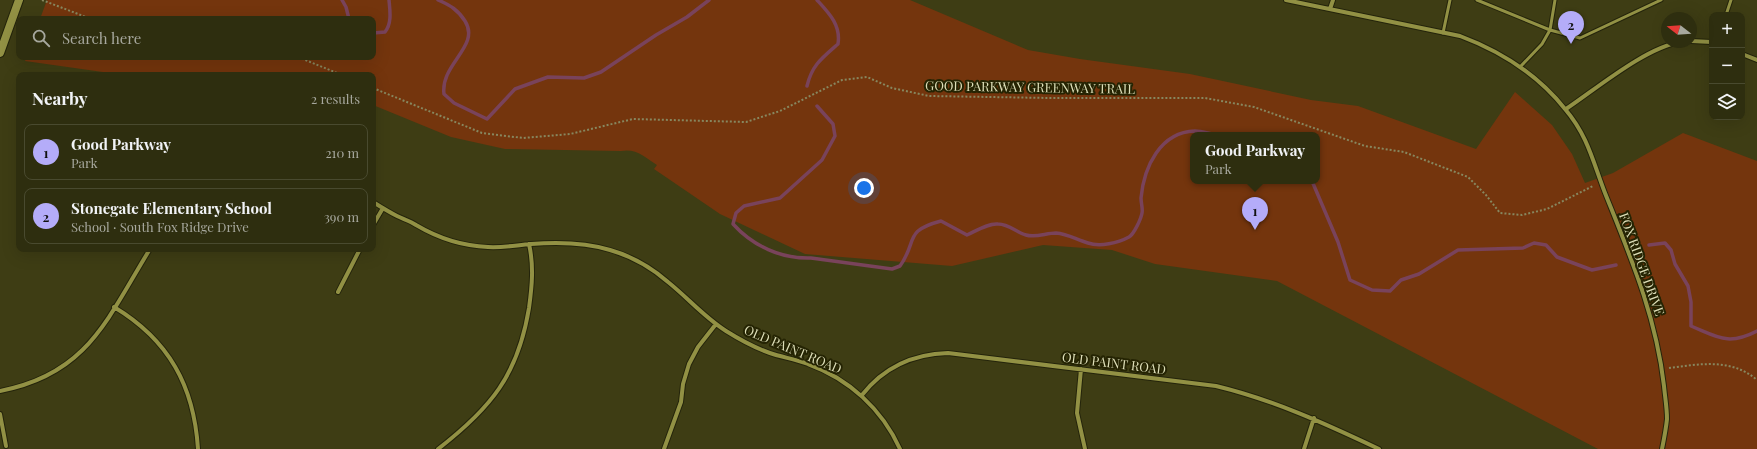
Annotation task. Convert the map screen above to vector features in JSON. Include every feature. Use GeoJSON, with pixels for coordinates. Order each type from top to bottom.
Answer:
{"type":"FeatureCollection","features":[{"type":"Feature","properties":{"kind":"street"},"geometry":{"type":"LineString","coordinates":[[0,53],[19,0]]}},
{"type":"Feature","properties":{"kind":"street","name":"FOX RIDGE DRIVE"},"geometry":{"type":"LineString","coordinates":[[1286,0],[1443,32],[1482,44],[1500,53],[1520,67],[1566,109],[1583,134],[1593,156],[1601,182],[1637,272],[1651,316],[1662,369],[1667,418],[1662,449]]}},
{"type":"Feature","properties":{"kind":"street"},"geometry":{"type":"LineString","coordinates":[[1330,9],[1333,0]]}},
{"type":"Feature","properties":{"kind":"street"},"geometry":{"type":"LineString","coordinates":[[1697,41],[1709,42]]}},
{"type":"Feature","properties":{"kind":"street"},"geometry":{"type":"LineString","coordinates":[[1566,109],[1642,57],[1661,48]]}},
{"type":"Feature","properties":{"kind":"street"},"geometry":{"type":"LineString","coordinates":[[1745,55],[1757,60]]}},
{"type":"Feature","properties":{"kind":"street","name":"OLD PAINT ROAD"},"geometry":{"type":"LineString","coordinates":[[376,204],[424,230],[444,239],[466,245],[488,247],[564,243],[587,245],[610,250],[629,257],[650,268],[716,324],[755,346],[828,372],[862,395],[884,373],[899,363],[917,357],[948,353],[1216,386],[1249,394],[1314,418],[1379,449]]}},
{"type":"Feature","properties":{"kind":"street"},"geometry":{"type":"LineString","coordinates":[[376,219],[382,208]]}},
{"type":"Feature","properties":{"kind":"street"},"geometry":{"type":"LineString","coordinates":[[438,449],[467,427],[483,411],[499,390],[519,350],[526,328],[533,284],[533,264],[530,244]]}},
{"type":"Feature","properties":{"kind":"street"},"geometry":{"type":"LineString","coordinates":[[0,391],[24,387],[45,378],[64,367],[92,341],[148,252]]}},
{"type":"Feature","properties":{"kind":"street"},"geometry":{"type":"LineString","coordinates":[[338,292],[358,252]]}},
{"type":"Feature","properties":{"kind":"street"},"geometry":{"type":"LineString","coordinates":[[114,307],[132,318],[147,330],[174,362],[185,386],[193,409],[198,449]]}},
{"type":"Feature","properties":{"kind":"street"},"geometry":{"type":"LineString","coordinates":[[664,449],[681,402],[683,384],[689,364],[698,347],[716,324]]}},
{"type":"Feature","properties":{"kind":"street"},"geometry":{"type":"LineString","coordinates":[[1081,369],[1077,414],[1085,449]]}},
{"type":"Feature","properties":{"kind":"street"},"geometry":{"type":"LineString","coordinates":[[862,395],[883,419],[900,449]]}},
{"type":"Feature","properties":{"kind":"street"},"geometry":{"type":"LineString","coordinates":[[0,414],[6,446]]}},
{"type":"Feature","properties":{"kind":"street"},"geometry":{"type":"LineString","coordinates":[[1304,449],[1314,418]]}},
{"type":"Feature","properties":{"kind":"lane"},"geometry":{"type":"LineString","coordinates":[[1443,32],[1450,0]]}},
{"type":"Feature","properties":{"kind":"lane"},"geometry":{"type":"LineString","coordinates":[[1477,0],[1550,30],[1580,38],[1661,0]]}},
{"type":"Feature","properties":{"kind":"lane"},"geometry":{"type":"LineString","coordinates":[[1520,67],[1542,44],[1550,30],[1555,0]]}},
{"type":"Feature","properties":{"kind":"lane"},"geometry":{"type":"LineString","coordinates":[[1727,12],[1731,0]]}},
{"type":"Feature","properties":{"kind":"path"},"geometry":{"type":"LineString","coordinates":[[42,0],[83,16]]}},
{"type":"Feature","properties":{"kind":"path"},"geometry":{"type":"LineString","coordinates":[[305,60],[335,72]]}},
{"type":"Feature","properties":{"kind":"path","name":"GOOD PARKWAY GREENWAY TRAIL"},"geometry":{"type":"LineString","coordinates":[[376,89],[482,133],[523,138],[570,134],[633,119],[746,122],[780,112],[842,80],[867,77],[892,88],[929,96],[1205,98],[1254,108],[1365,146],[1404,152],[1468,176],[1500,212],[1522,216],[1547,209],[1601,182]]}},
{"type":"Feature","properties":{"kind":"path"},"geometry":{"type":"LineString","coordinates":[[1662,369],[1697,364],[1722,364],[1737,367],[1757,380]]}},
{"type":"Feature","properties":{"kind":"shaded area"},"geometry":{"type":"Polygon","coordinates":[[[47,0],[910,0],[1028,50],[1080,59],[1190,74],[1311,100],[1358,106],[1476,149],[1515,92],[1552,125],[1572,154],[1585,183],[1613,173],[1683,133],[1757,161],[1757,449],[1598,449],[1277,281],[1155,264],[1112,250],[1043,245],[952,266],[805,254],[720,214],[654,169],[657,165],[636,152],[626,150],[505,149],[451,137],[376,106],[376,72],[103,72],[25,61],[376,60],[376,16],[41,16],[47,0]]]}},
{"type":"Feature","properties":{"kind":"waterway"},"geometry":{"type":"LineString","coordinates":[[342,0],[348,16]]}},
{"type":"Feature","properties":{"kind":"waterway"},"geometry":{"type":"LineString","coordinates":[[376,33],[385,32],[389,25],[389,0]]}},
{"type":"Feature","properties":{"kind":"waterway"},"geometry":{"type":"LineString","coordinates":[[438,0],[457,11],[465,21],[469,30],[468,39],[448,73],[444,83],[444,94],[454,103],[487,119],[515,89],[548,77],[584,78],[601,72],[656,35],[687,17],[709,0]]}},
{"type":"Feature","properties":{"kind":"waterway"},"geometry":{"type":"LineString","coordinates":[[807,86],[818,62],[838,44],[838,31],[836,25],[830,15],[817,0]]}},
{"type":"Feature","properties":{"kind":"waterway"},"geometry":{"type":"LineString","coordinates":[[817,106],[833,124],[835,136],[822,160],[780,198],[744,206],[736,213],[733,224],[749,239],[768,250],[778,253],[800,258],[811,258],[892,269],[900,266],[916,233],[929,225],[941,221],[967,235],[986,226],[1002,224],[1026,235],[1034,236],[1056,233],[1098,245],[1114,243],[1125,239],[1133,233],[1140,219],[1142,211],[1141,198],[1143,186],[1150,163],[1156,153],[1163,144],[1183,133],[1195,131],[1203,132]]}},
{"type":"Feature","properties":{"kind":"waterway"},"geometry":{"type":"LineString","coordinates":[[1313,184],[1338,242],[1350,280],[1372,290],[1390,291],[1401,280],[1419,274],[1458,250],[1523,248],[1534,243],[1546,245],[1557,257],[1592,270],[1616,265]]}},
{"type":"Feature","properties":{"kind":"waterway"},"geometry":{"type":"LineString","coordinates":[[1649,245],[1665,243],[1671,250],[1675,264],[1688,286],[1691,302],[1691,326],[1716,336],[1730,339],[1747,336],[1757,331]]}},
{"type":"Feature","properties":{"kind":"place","name":"Stonegate Elementary School"},"geometry":{"type":"Point","coordinates":[1571,44]}},
{"type":"Feature","properties":{"kind":"place","name":"Good Parkway"},"geometry":{"type":"Point","coordinates":[1255,230]}}]}
